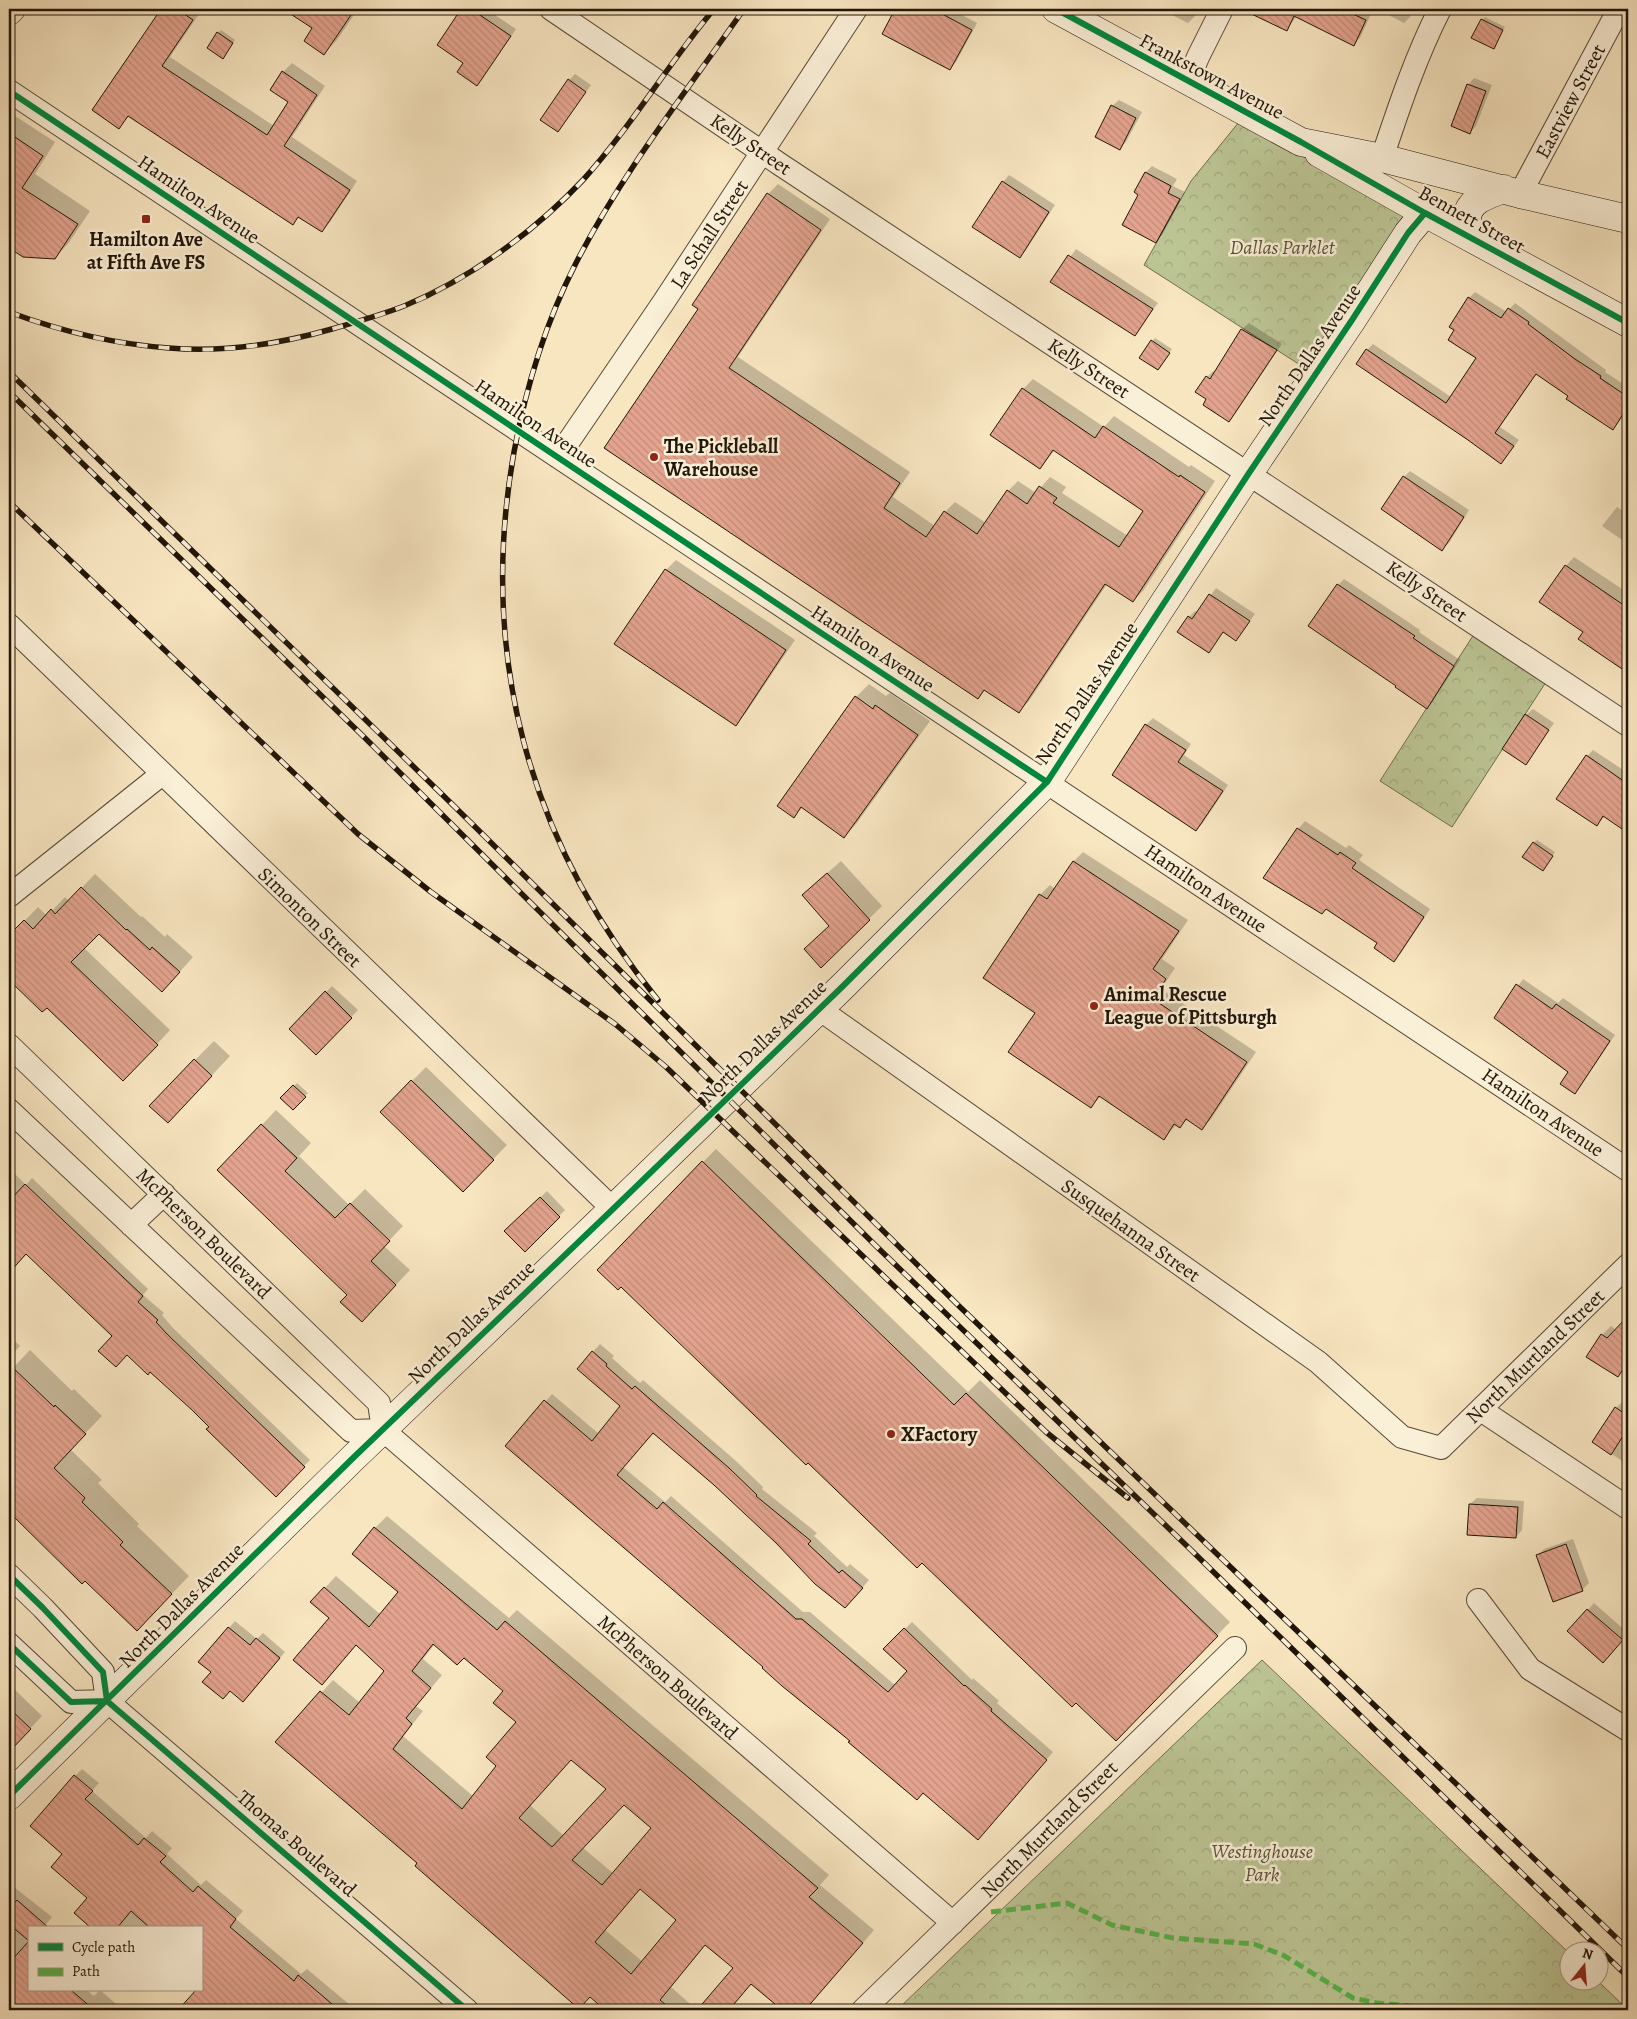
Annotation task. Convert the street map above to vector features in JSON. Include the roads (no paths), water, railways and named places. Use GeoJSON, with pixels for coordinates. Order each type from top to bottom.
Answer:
{"type":"FeatureCollection","features":[{"type":"Feature","properties":{"kind":"main road","name":"Frankstown Avenue"},"geometry":{"type":"LineString","coordinates":[[1056,9],[1301,142],[1382,158],[1628,219]]}},
{"type":"Feature","properties":{"kind":"main road","name":"Bennett Street"},"geometry":{"type":"LineString","coordinates":[[1301,142],[1425,213],[1628,323]]}},
{"type":"Feature","properties":{"kind":"main road"},"geometry":{"type":"LineString","coordinates":[[1425,213],[1428,169]]}},
{"type":"Feature","properties":{"kind":"main road"},"geometry":{"type":"LineString","coordinates":[[1471,238],[1467,217],[1474,202],[1490,194],[1512,191]]}},
{"type":"Feature","properties":{"kind":"main road","name":"North Dallas Avenue"},"geometry":{"type":"LineString","coordinates":[[9,1796],[353,1458],[819,1009],[1046,782],[1408,233],[1425,213]]}},
{"type":"Feature","properties":{"kind":"street","name":"Kelly Street"},"geometry":{"type":"LineString","coordinates":[[551,9],[762,152],[1628,725]]}},
{"type":"Feature","properties":{"kind":"street","name":"La Schall Street"},"geometry":{"type":"LineString","coordinates":[[558,457],[663,303],[856,9]]}},
{"type":"Feature","properties":{"kind":"street"},"geometry":{"type":"LineString","coordinates":[[1188,81],[1222,9]]}},
{"type":"Feature","properties":{"kind":"street"},"geometry":{"type":"LineString","coordinates":[[1382,158],[1404,93],[1440,9]]}},
{"type":"Feature","properties":{"kind":"street","name":"Eastview Street"},"geometry":{"type":"LineString","coordinates":[[1512,191],[1619,9]]}},
{"type":"Feature","properties":{"kind":"street","name":"Hamilton Avenue"},"geometry":{"type":"LineString","coordinates":[[9,91],[1628,1170]]}},
{"type":"Feature","properties":{"kind":"street","name":"Simonton Street"},"geometry":{"type":"LineString","coordinates":[[9,625],[613,1209]]}},
{"type":"Feature","properties":{"kind":"street"},"geometry":{"type":"LineString","coordinates":[[9,896],[162,774]]}},
{"type":"Feature","properties":{"kind":"street","name":"Susquehanna Street"},"geometry":{"type":"LineString","coordinates":[[819,1009],[1318,1362],[1402,1437],[1441,1448]]}},
{"type":"Feature","properties":{"kind":"street","name":"McPherson Boulevard"},"geometry":{"type":"LineString","coordinates":[[9,1045],[380,1403],[383,1430],[953,1923]]}},
{"type":"Feature","properties":{"kind":"street"},"geometry":{"type":"LineString","coordinates":[[9,1110],[351,1431],[383,1430]]}},
{"type":"Feature","properties":{"kind":"street"},"geometry":{"type":"LineString","coordinates":[[131,1225],[164,1194]]}},
{"type":"Feature","properties":{"kind":"street","name":"North Murtland Street"},"geometry":{"type":"LineString","coordinates":[[1441,1448],[1628,1265]]}},
{"type":"Feature","properties":{"kind":"street"},"geometry":{"type":"LineString","coordinates":[[1481,1410],[1628,1508]]}},
{"type":"Feature","properties":{"kind":"street"},"geometry":{"type":"LineString","coordinates":[[9,1575],[103,1672],[107,1701],[71,1702],[9,1644]]}},
{"type":"Feature","properties":{"kind":"street"},"geometry":{"type":"LineString","coordinates":[[1478,1600],[1530,1669],[1628,1730]]}},
{"type":"Feature","properties":{"kind":"street","name":"North Murtland Street"},"geometry":{"type":"LineString","coordinates":[[864,2010],[980,1899],[1235,1648]]}},
{"type":"Feature","properties":{"kind":"street","name":"Thomas Boulevard"},"geometry":{"type":"LineString","coordinates":[[107,1701],[467,2010]]}},
{"type":"Feature","properties":{"kind":"railway"},"geometry":{"type":"LineString","coordinates":[[9,312],[68,331],[108,340],[169,348],[210,349],[251,346],[292,339],[350,324],[404,306],[429,295],[477,268],[523,235],[564,199],[601,160],[714,9]]}},
{"type":"Feature","properties":{"kind":"railway"},"geometry":{"type":"LineString","coordinates":[[658,1000],[613,939],[576,876],[546,810],[524,742],[509,672],[503,600],[505,527],[514,452],[524,404],[538,356],[564,287],[593,231],[633,166],[744,9]]}},
{"type":"Feature","properties":{"kind":"railway"},"geometry":{"type":"LineString","coordinates":[[9,372],[456,808],[960,1307],[1628,1949]]}},
{"type":"Feature","properties":{"kind":"railway"},"geometry":{"type":"LineString","coordinates":[[9,392],[364,737],[876,1246],[1188,1547],[1628,1977]]}},
{"type":"Feature","properties":{"kind":"railway"},"geometry":{"type":"LineString","coordinates":[[9,502],[358,834],[431,892],[615,1024],[666,1067],[1046,1432],[1128,1498]]}},
{"type":"Feature","properties":{"kind":"place","name":"Hamilton Ave at Fifth Ave FS"},"geometry":{"type":"Point","coordinates":[146,219]}},
{"type":"Feature","properties":{"kind":"place","name":"The Pickleball Warehouse"},"geometry":{"type":"Point","coordinates":[654,457]}},
{"type":"Feature","properties":{"kind":"place","name":"Animal Rescue League of Pittsburgh"},"geometry":{"type":"Point","coordinates":[1094,1006]}},
{"type":"Feature","properties":{"kind":"place","name":"XFactory"},"geometry":{"type":"Point","coordinates":[891,1434]}},
{"type":"Feature","properties":{"kind":"park label","name":"Dallas Parklet"},"geometry":{"type":"Point","coordinates":[1282,247]}},
{"type":"Feature","properties":{"kind":"park label","name":"Westinghouse Park"},"geometry":{"type":"Point","coordinates":[1262,1862]}}]}
